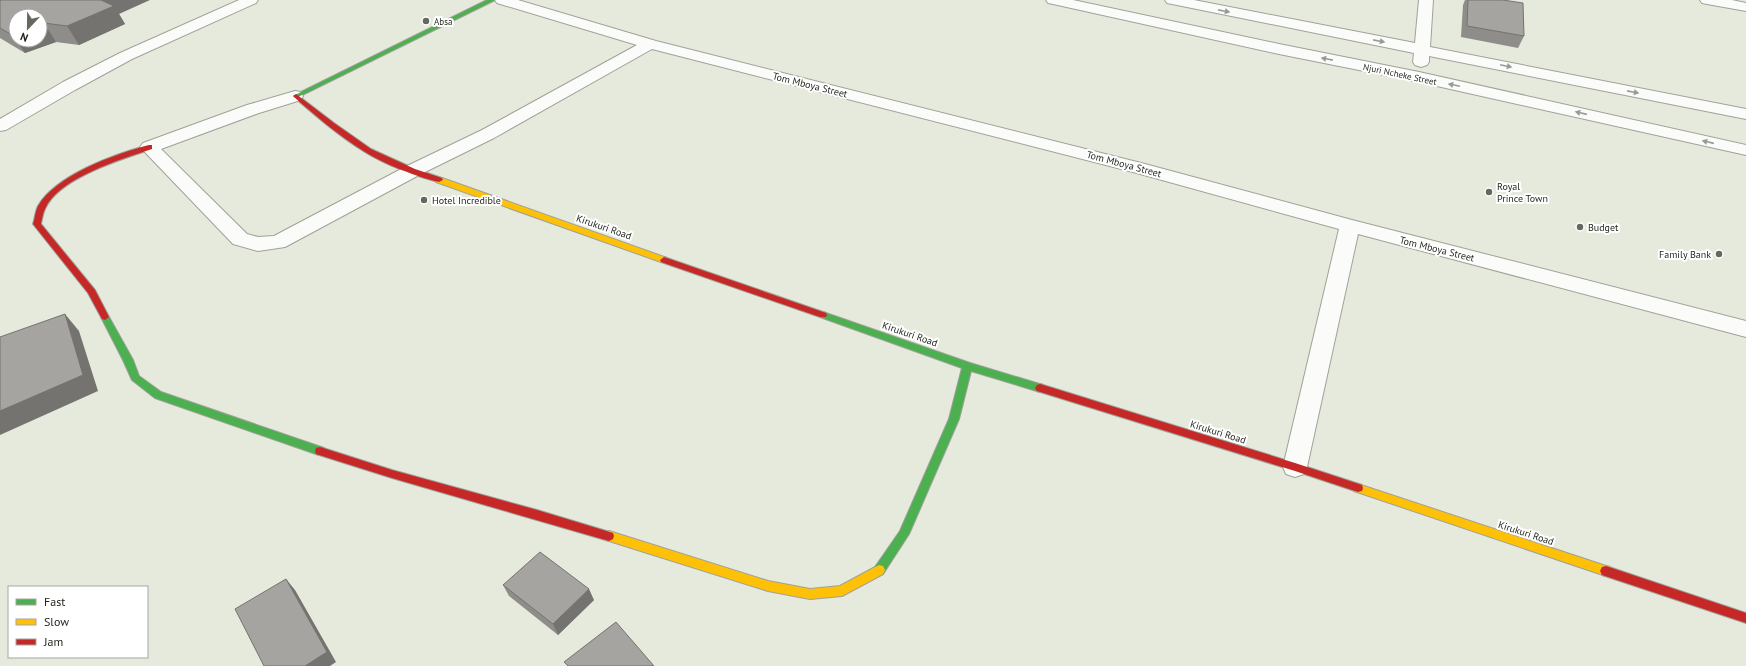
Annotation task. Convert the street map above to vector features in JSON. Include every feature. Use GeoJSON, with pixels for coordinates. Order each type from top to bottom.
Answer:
{"type":"FeatureCollection","features":[{"type":"Feature","properties":{"kind":"street"},"geometry":{"type":"LineString","coordinates":[[0,126],[69,86],[126,56],[251,0]]}},
{"type":"Feature","properties":{"kind":"street"},"geometry":{"type":"LineString","coordinates":[[492,0],[295,96],[245,112],[149,147],[93,169],[61,184],[42,205],[37,224],[92,292],[128,360],[135,378],[158,395],[374,470],[553,518],[768,586],[810,594],[842,591],[877,572],[904,534],[954,419],[966,366]]}},
{"type":"Feature","properties":{"kind":"street","name":"Njuri Ncheke Street"},"geometry":{"type":"LineString","coordinates":[[1052,0],[1278,49],[1419,77],[1746,150]]}},
{"type":"Feature","properties":{"kind":"street"},"geometry":{"type":"LineString","coordinates":[[1172,0],[1746,114]]}},
{"type":"Feature","properties":{"kind":"street"},"geometry":{"type":"LineString","coordinates":[[1419,77],[1423,49],[1426,0]]}},
{"type":"Feature","properties":{"kind":"street"},"geometry":{"type":"LineString","coordinates":[[1707,0],[1746,7]]}},
{"type":"Feature","properties":{"kind":"street","name":"Tom Mboya Street"},"geometry":{"type":"LineString","coordinates":[[512,1],[650,44],[1139,168],[1350,226],[1746,329]]}},
{"type":"Feature","properties":{"kind":"street"},"geometry":{"type":"LineString","coordinates":[[149,147],[240,239],[258,244],[278,242],[488,134],[650,44]]}},
{"type":"Feature","properties":{"kind":"street","name":"Kirukuri Road"},"geometry":{"type":"LineString","coordinates":[[295,96],[331,125],[368,151],[412,172],[966,366],[1295,467],[1746,618]]}},
{"type":"Feature","properties":{"kind":"street"},"geometry":{"type":"LineString","coordinates":[[1295,467],[1316,380],[1339,267],[1350,226]]}},
{"type":"Feature","properties":{"kind":"building"},"geometry":{"type":"Polygon","coordinates":[[[0,0],[101,0],[114,6],[67,26],[48,24],[48,8],[8,8],[8,33],[0,28],[0,0]]]}},
{"type":"Feature","properties":{"kind":"building"},"geometry":{"type":"Polygon","coordinates":[[[1468,0],[1503,0],[1523,3],[1524,36],[1467,26],[1468,0]]]}},
{"type":"Feature","properties":{"kind":"building"},"geometry":{"type":"Polygon","coordinates":[[[65,314],[83,375],[0,411],[0,337],[65,314]]]}},
{"type":"Feature","properties":{"kind":"building"},"geometry":{"type":"Polygon","coordinates":[[[540,552],[589,589],[553,624],[503,585],[540,552]]]}},
{"type":"Feature","properties":{"kind":"building"},"geometry":{"type":"Polygon","coordinates":[[[286,579],[327,652],[305,666],[264,666],[235,609],[286,579]]]}},
{"type":"Feature","properties":{"kind":"building"},"geometry":{"type":"Polygon","coordinates":[[[616,622],[654,666],[568,666],[564,662],[616,622]]]}},
{"type":"Feature","properties":{"kind":"traffic: fast"},"geometry":{"type":"LineString","coordinates":[[296,96],[492,0]]}},
{"type":"Feature","properties":{"kind":"traffic: fast"},"geometry":{"type":"LineString","coordinates":[[823,315],[967,366],[1040,388]]}},
{"type":"Feature","properties":{"kind":"traffic: fast"},"geometry":{"type":"LineString","coordinates":[[105,317],[128,360],[135,378],[158,395],[320,451]]}},
{"type":"Feature","properties":{"kind":"traffic: fast"},"geometry":{"type":"LineString","coordinates":[[879,570],[904,534],[954,419],[967,366]]}},
{"type":"Feature","properties":{"kind":"traffic: slow"},"geometry":{"type":"LineString","coordinates":[[439,180],[664,260]]}},
{"type":"Feature","properties":{"kind":"traffic: slow"},"geometry":{"type":"LineString","coordinates":[[1358,488],[1606,571]]}},
{"type":"Feature","properties":{"kind":"traffic: slow"},"geometry":{"type":"LineString","coordinates":[[609,536],[768,586],[810,594],[842,591],[879,570]]}},
{"type":"Feature","properties":{"kind":"traffic: jam"},"geometry":{"type":"LineString","coordinates":[[296,96],[331,125],[368,151],[412,171],[439,180]]}},
{"type":"Feature","properties":{"kind":"traffic: jam"},"geometry":{"type":"LineString","coordinates":[[105,317],[92,292],[37,224],[40,212],[42,206],[51,195],[75,176],[149,147]]}},
{"type":"Feature","properties":{"kind":"traffic: jam"},"geometry":{"type":"LineString","coordinates":[[664,260],[823,315]]}},
{"type":"Feature","properties":{"kind":"traffic: jam"},"geometry":{"type":"LineString","coordinates":[[1040,388],[1358,488]]}},
{"type":"Feature","properties":{"kind":"traffic: jam"},"geometry":{"type":"LineString","coordinates":[[320,451],[392,474],[537,514],[609,536]]}},
{"type":"Feature","properties":{"kind":"traffic: jam"},"geometry":{"type":"LineString","coordinates":[[1606,571],[1746,618]]}},
{"type":"Feature","properties":{"kind":"place","name":"Absa"},"geometry":{"type":"Point","coordinates":[426,21]}},
{"type":"Feature","properties":{"kind":"place","name":"Royal Prince Town"},"geometry":{"type":"Point","coordinates":[1489,192]}},
{"type":"Feature","properties":{"kind":"place","name":"Hotel Incredible"},"geometry":{"type":"Point","coordinates":[424,200]}},
{"type":"Feature","properties":{"kind":"place","name":"Budget"},"geometry":{"type":"Point","coordinates":[1580,227]}},
{"type":"Feature","properties":{"kind":"place","name":"Family Bank"},"geometry":{"type":"Point","coordinates":[1719,254]}}]}
